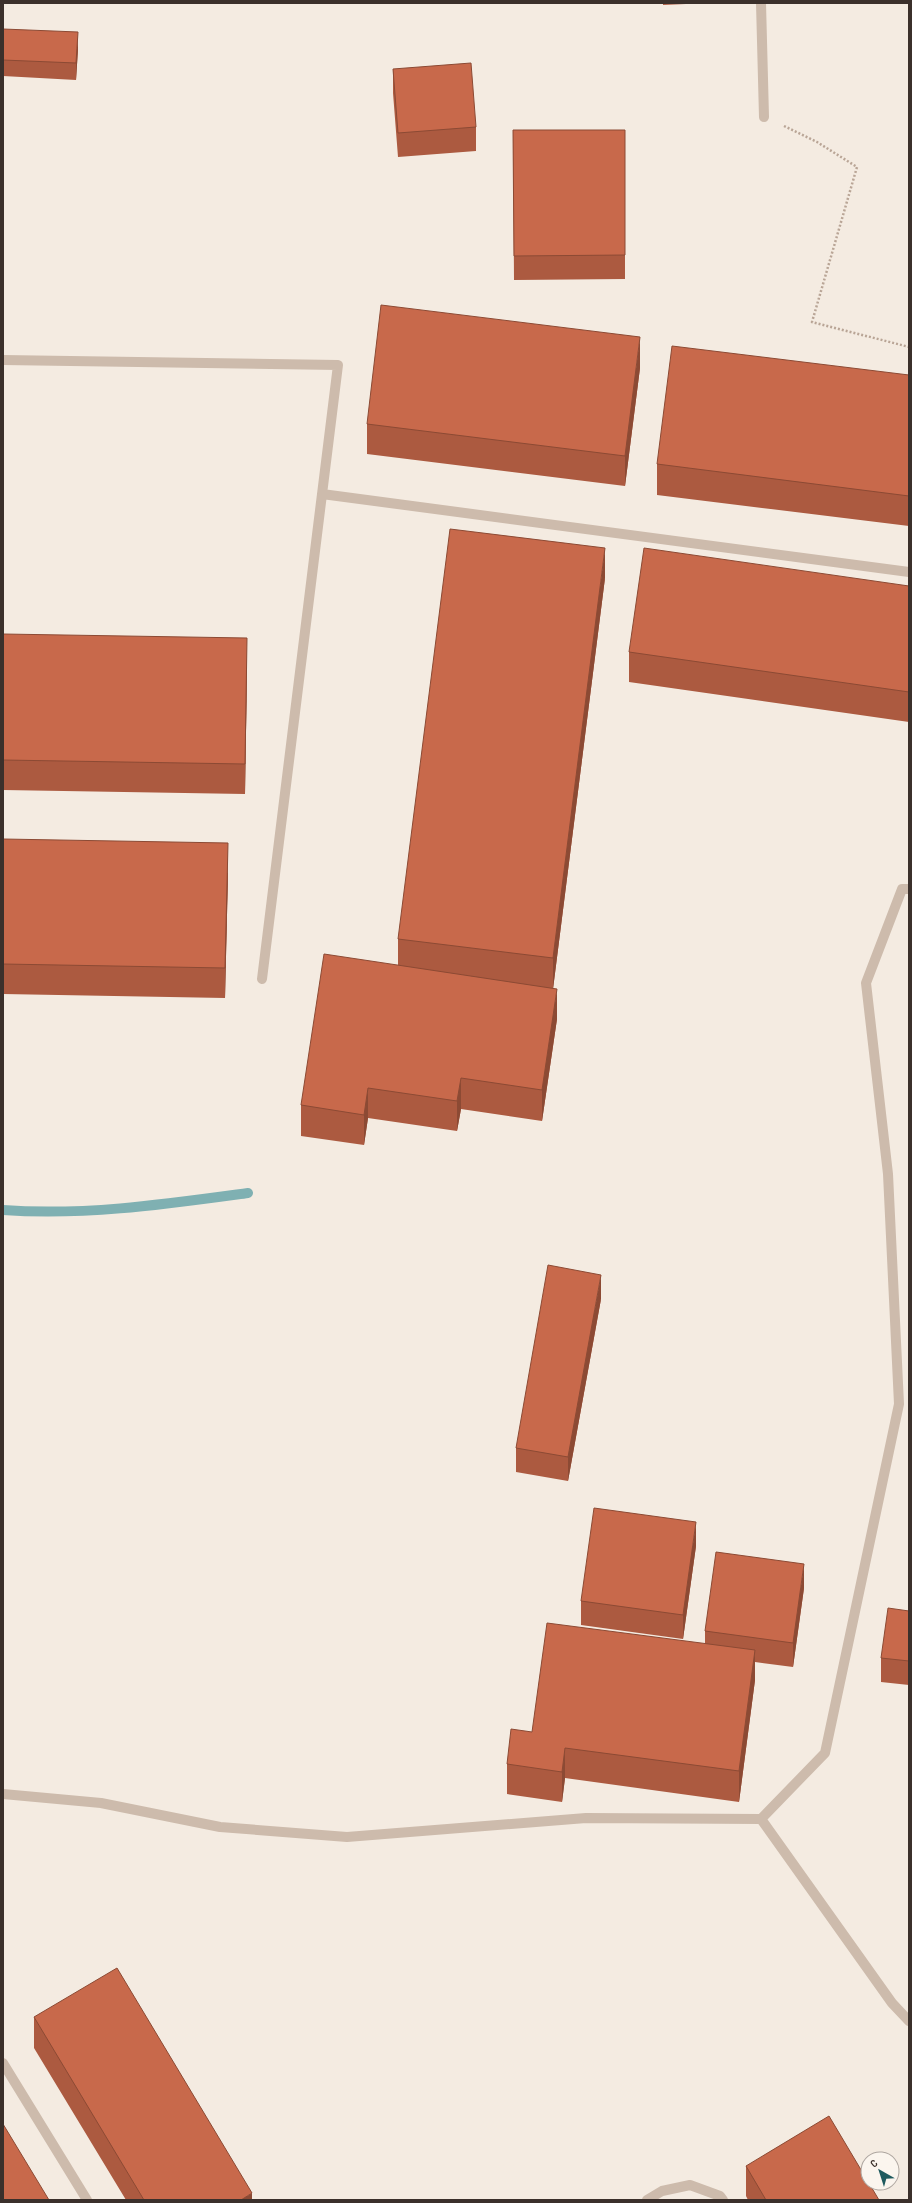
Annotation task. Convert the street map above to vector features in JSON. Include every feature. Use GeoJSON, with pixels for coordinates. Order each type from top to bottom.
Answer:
{"type":"FeatureCollection","features":[{"type":"Feature","properties":{"kind":"lane"},"geometry":{"type":"LineString","coordinates":[[761,3],[764,117]]}},
{"type":"Feature","properties":{"kind":"lane"},"geometry":{"type":"LineString","coordinates":[[3,360],[338,365],[262,979]]}},
{"type":"Feature","properties":{"kind":"lane"},"geometry":{"type":"LineString","coordinates":[[322,494],[909,572]]}},
{"type":"Feature","properties":{"kind":"lane"},"geometry":{"type":"LineString","coordinates":[[3,1794],[101,1803],[220,1827],[347,1836],[586,1818],[761,1819],[825,1753],[899,1404],[888,1174],[866,983],[902,889],[909,889]]}},
{"type":"Feature","properties":{"kind":"lane"},"geometry":{"type":"LineString","coordinates":[[761,1819],[892,2003],[909,2021]]}},
{"type":"Feature","properties":{"kind":"lane"},"geometry":{"type":"LineString","coordinates":[[3,2063],[87,2200]]}},
{"type":"Feature","properties":{"kind":"lane"},"geometry":{"type":"LineString","coordinates":[[647,2200],[662,2191],[690,2185],[720,2196],[724,2200]]}},
{"type":"Feature","properties":{"kind":"path"},"geometry":{"type":"LineString","coordinates":[[764,117],[817,142],[857,167],[812,322],[909,347]]}},
{"type":"Feature","properties":{"kind":"building"},"geometry":{"type":"Polygon","coordinates":[[[3,29],[78,32],[76,63],[3,60],[3,29]]]}},
{"type":"Feature","properties":{"kind":"building"},"geometry":{"type":"Polygon","coordinates":[[[471,63],[476,127],[398,133],[393,69],[471,63]]]}},
{"type":"Feature","properties":{"kind":"building"},"geometry":{"type":"Polygon","coordinates":[[[513,130],[625,130],[625,255],[514,256],[513,130]]]}},
{"type":"Feature","properties":{"kind":"building"},"geometry":{"type":"Polygon","coordinates":[[[381,305],[640,337],[625,456],[367,424],[381,305]]]}},
{"type":"Feature","properties":{"kind":"building"},"geometry":{"type":"Polygon","coordinates":[[[672,346],[909,375],[909,496],[657,464],[672,346]]]}},
{"type":"Feature","properties":{"kind":"building"},"geometry":{"type":"Polygon","coordinates":[[[450,529],[605,548],[553,958],[398,939],[450,529]]]}},
{"type":"Feature","properties":{"kind":"building"},"geometry":{"type":"Polygon","coordinates":[[[644,548],[909,586],[909,692],[629,652],[644,548]]]}},
{"type":"Feature","properties":{"kind":"building"},"geometry":{"type":"Polygon","coordinates":[[[3,634],[247,638],[245,764],[3,760],[3,634]]]}},
{"type":"Feature","properties":{"kind":"building"},"geometry":{"type":"Polygon","coordinates":[[[3,839],[228,843],[225,968],[3,964],[3,839]]]}},
{"type":"Feature","properties":{"kind":"building"},"geometry":{"type":"Polygon","coordinates":[[[324,954],[557,989],[542,1090],[461,1078],[457,1101],[368,1088],[364,1115],[301,1105],[324,954]]]}},
{"type":"Feature","properties":{"kind":"building"},"geometry":{"type":"Polygon","coordinates":[[[548,1265],[601,1275],[568,1457],[516,1448],[548,1265]]]}},
{"type":"Feature","properties":{"kind":"building"},"geometry":{"type":"Polygon","coordinates":[[[594,1508],[696,1522],[683,1615],[581,1601],[594,1508]]]}},
{"type":"Feature","properties":{"kind":"building"},"geometry":{"type":"Polygon","coordinates":[[[716,1552],[804,1564],[793,1643],[705,1631],[716,1552]]]}},
{"type":"Feature","properties":{"kind":"building"},"geometry":{"type":"Polygon","coordinates":[[[888,1608],[909,1611],[909,1661],[881,1658],[888,1608]]]}},
{"type":"Feature","properties":{"kind":"building"},"geometry":{"type":"Polygon","coordinates":[[[547,1623],[755,1650],[739,1771],[565,1748],[562,1772],[507,1764],[511,1729],[532,1732],[547,1623]]]}},
{"type":"Feature","properties":{"kind":"building"},"geometry":{"type":"Polygon","coordinates":[[[117,1968],[252,2193],[241,2200],[144,2200],[34,2017],[117,1968]]]}},
{"type":"Feature","properties":{"kind":"building"},"geometry":{"type":"Polygon","coordinates":[[[829,2116],[860,2168],[860,2191],[874,2191],[879,2200],[766,2200],[746,2166],[829,2116]]]}},
{"type":"Feature","properties":{"kind":"building"},"geometry":{"type":"Polygon","coordinates":[[[3,2124],[49,2200],[3,2200],[3,2124]]]}},
{"type":"Feature","properties":{"kind":"waterway"},"geometry":{"type":"LineString","coordinates":[[3,1210],[64,1211],[126,1208],[248,1193]]}}]}
